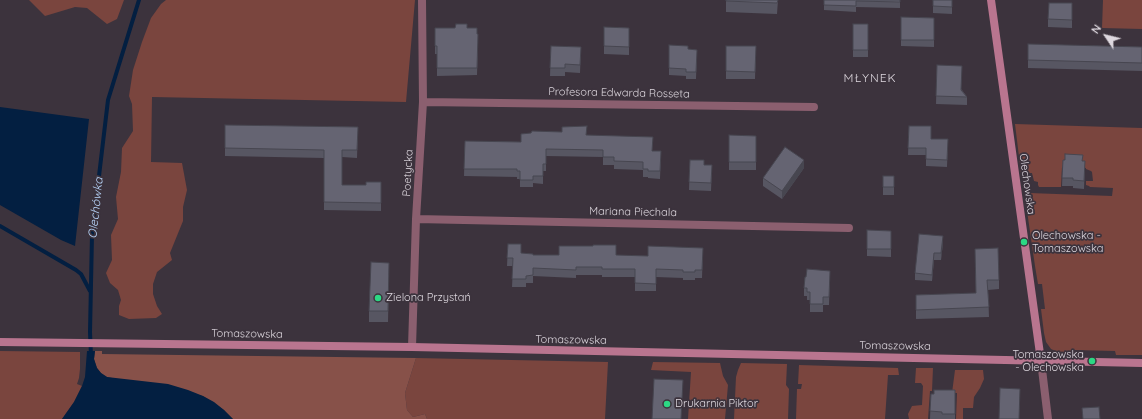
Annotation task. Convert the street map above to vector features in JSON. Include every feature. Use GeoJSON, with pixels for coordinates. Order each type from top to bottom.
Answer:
{"type":"FeatureCollection","features":[{"type":"Feature","properties":{"kind":"street","name":"Poetycka"},"geometry":{"type":"LineString","coordinates":[[412,347],[416,218],[423,102],[422,0]]}},
{"type":"Feature","properties":{"kind":"street","name":"Olechowska"},"geometry":{"type":"LineString","coordinates":[[991,0],[1048,419]]}},
{"type":"Feature","properties":{"kind":"street","name":"Profesora Edwarda Rosseta"},"geometry":{"type":"LineString","coordinates":[[423,102],[814,106]]}},
{"type":"Feature","properties":{"kind":"street","name":"Mariana Piechala"},"geometry":{"type":"LineString","coordinates":[[416,218],[849,228]]}},
{"type":"Feature","properties":{"kind":"street","name":"Tomaszowska"},"geometry":{"type":"LineString","coordinates":[[0,342],[412,347],[1142,362]]}},
{"type":"Feature","properties":{"kind":"shaded area"},"geometry":{"type":"Polygon","coordinates":[[[29,0],[124,0],[117,19],[107,24],[87,8],[75,7],[45,16],[29,0]]]}},
{"type":"Feature","properties":{"kind":"shaded area"},"geometry":{"type":"Polygon","coordinates":[[[166,0],[415,0],[406,102],[152,97],[151,162],[182,163],[187,190],[183,207],[183,221],[170,253],[172,260],[157,272],[153,284],[153,294],[157,306],[162,314],[156,318],[129,319],[119,315],[121,300],[118,290],[110,283],[106,273],[112,260],[111,235],[118,219],[116,197],[121,172],[122,148],[133,131],[132,104],[129,96],[133,70],[151,18],[161,4],[166,0]]]}},
{"type":"Feature","properties":{"kind":"shaded area"},"geometry":{"type":"Polygon","coordinates":[[[1103,0],[1142,0],[1142,29],[1102,28],[1103,0]]]}},
{"type":"Feature","properties":{"kind":"shaded area"},"geometry":{"type":"Polygon","coordinates":[[[1015,124],[1142,128],[1142,355],[1116,355],[1115,351],[1074,350],[1073,354],[1060,353],[1051,349],[1046,342],[1041,309],[1045,309],[1042,284],[1038,284],[1025,197],[1029,193],[1112,196],[1113,188],[1090,187],[1086,185],[1086,181],[1093,181],[1091,171],[1086,168],[1064,167],[1062,167],[1061,187],[1039,187],[1038,182],[1034,181],[1032,173],[1021,173],[1015,124]]]}},
{"type":"Feature","properties":{"kind":"shaded area"},"geometry":{"type":"Polygon","coordinates":[[[0,351],[80,352],[80,369],[77,384],[82,386],[74,402],[62,419],[0,419],[0,351]]]}},
{"type":"Feature","properties":{"kind":"shaded area"},"geometry":{"type":"Polygon","coordinates":[[[95,351],[102,351],[102,354],[416,358],[405,393],[407,410],[413,417],[425,414],[427,419],[233,419],[224,410],[203,396],[107,377],[97,368],[94,359],[95,351]]]}},
{"type":"Feature","properties":{"kind":"shaded area"},"geometry":{"type":"Polygon","coordinates":[[[416,358],[608,362],[605,419],[427,419],[425,414],[413,417],[407,410],[405,393],[416,358]]]}},
{"type":"Feature","properties":{"kind":"shaded area"},"geometry":{"type":"Polygon","coordinates":[[[653,362],[720,363],[723,376],[728,385],[725,419],[688,419],[691,372],[651,370],[653,362]]]}},
{"type":"Feature","properties":{"kind":"shaded area"},"geometry":{"type":"Polygon","coordinates":[[[741,363],[787,364],[786,385],[789,389],[788,419],[734,419],[736,377],[741,363]]]}},
{"type":"Feature","properties":{"kind":"shaded area"},"geometry":{"type":"Polygon","coordinates":[[[799,365],[898,368],[899,375],[888,375],[885,419],[796,419],[797,389],[801,389],[802,384],[798,384],[799,365]]]}},
{"type":"Feature","properties":{"kind":"shaded area"},"geometry":{"type":"Polygon","coordinates":[[[916,368],[933,368],[932,391],[930,391],[928,419],[909,419],[908,414],[912,406],[922,405],[923,386],[921,383],[915,383],[916,368]]]}},
{"type":"Feature","properties":{"kind":"shaded area"},"geometry":{"type":"Polygon","coordinates":[[[955,370],[983,370],[984,379],[974,397],[973,408],[963,408],[963,419],[956,419],[957,393],[952,393],[955,370]]]}},
{"type":"Feature","properties":{"kind":"water"},"geometry":{"type":"Polygon","coordinates":[[[0,107],[89,119],[75,246],[61,240],[0,205],[0,107]]]}},
{"type":"Feature","properties":{"kind":"water"},"geometry":{"type":"Polygon","coordinates":[[[87,351],[95,351],[94,359],[97,368],[107,377],[168,384],[188,390],[214,402],[233,419],[62,419],[74,402],[82,386],[85,377],[87,351]]]}},
{"type":"Feature","properties":{"kind":"building"},"geometry":{"type":"Polygon","coordinates":[[[726,0],[778,0],[777,3],[726,0]]]}},
{"type":"Feature","properties":{"kind":"building"},"geometry":{"type":"Polygon","coordinates":[[[824,0],[900,0],[900,2],[856,1],[856,6],[824,5],[824,0]]]}},
{"type":"Feature","properties":{"kind":"building"},"geometry":{"type":"Polygon","coordinates":[[[933,0],[952,0],[952,7],[933,6],[933,0]]]}},
{"type":"Feature","properties":{"kind":"building"},"geometry":{"type":"Polygon","coordinates":[[[1049,3],[1072,3],[1072,20],[1048,19],[1049,3]]]}},
{"type":"Feature","properties":{"kind":"building"},"geometry":{"type":"Polygon","coordinates":[[[901,17],[934,18],[934,40],[901,40],[901,17]]]}},
{"type":"Feature","properties":{"kind":"building"},"geometry":{"type":"Polygon","coordinates":[[[456,24],[467,24],[467,28],[477,28],[477,68],[437,68],[435,28],[455,28],[456,24]]]}},
{"type":"Feature","properties":{"kind":"building"},"geometry":{"type":"Polygon","coordinates":[[[853,24],[868,24],[868,50],[853,50],[853,24]]]}},
{"type":"Feature","properties":{"kind":"building"},"geometry":{"type":"Polygon","coordinates":[[[604,27],[629,28],[629,47],[604,46],[604,27]]]}},
{"type":"Feature","properties":{"kind":"building"},"geometry":{"type":"Polygon","coordinates":[[[1028,44],[1142,47],[1142,63],[1028,60],[1028,44]]]}},
{"type":"Feature","properties":{"kind":"building"},"geometry":{"type":"Polygon","coordinates":[[[669,45],[688,46],[688,49],[697,50],[696,72],[686,72],[686,69],[669,68],[669,45]]]}},
{"type":"Feature","properties":{"kind":"building"},"geometry":{"type":"Polygon","coordinates":[[[551,46],[581,47],[580,65],[565,64],[565,68],[550,68],[551,46]]]}},
{"type":"Feature","properties":{"kind":"building"},"geometry":{"type":"Polygon","coordinates":[[[726,46],[756,46],[755,72],[726,71],[726,46]]]}},
{"type":"Feature","properties":{"kind":"building"},"geometry":{"type":"Polygon","coordinates":[[[937,65],[962,66],[961,90],[967,97],[936,96],[937,65]]]}},
{"type":"Feature","properties":{"kind":"building"},"geometry":{"type":"Polygon","coordinates":[[[225,125],[358,127],[357,150],[342,150],[342,185],[366,185],[366,182],[381,182],[381,203],[324,202],[324,150],[225,148],[225,125]]]}},
{"type":"Feature","properties":{"kind":"building"},"geometry":{"type":"Polygon","coordinates":[[[587,126],[586,135],[653,137],[652,151],[661,151],[660,171],[648,171],[648,169],[643,169],[643,162],[614,161],[614,157],[603,157],[603,150],[546,149],[546,164],[543,164],[543,176],[533,176],[533,180],[520,180],[520,171],[517,171],[517,169],[464,169],[465,141],[521,142],[521,134],[531,133],[532,131],[562,132],[562,127],[587,126]]]}},
{"type":"Feature","properties":{"kind":"building"},"geometry":{"type":"Polygon","coordinates":[[[909,126],[931,126],[931,139],[948,139],[947,160],[926,159],[926,148],[908,148],[909,126]]]}},
{"type":"Feature","properties":{"kind":"building"},"geometry":{"type":"Polygon","coordinates":[[[729,135],[756,136],[756,162],[729,162],[729,135]]]}},
{"type":"Feature","properties":{"kind":"building"},"geometry":{"type":"Polygon","coordinates":[[[785,147],[804,160],[782,191],[763,178],[785,147]]]}},
{"type":"Feature","properties":{"kind":"building"},"geometry":{"type":"Polygon","coordinates":[[[1065,154],[1083,155],[1082,161],[1085,161],[1084,181],[1073,180],[1073,178],[1062,178],[1063,160],[1065,160],[1065,154]]]}},
{"type":"Feature","properties":{"kind":"building"},"geometry":{"type":"Polygon","coordinates":[[[690,160],[704,160],[704,165],[712,165],[711,183],[689,182],[690,160]]]}},
{"type":"Feature","properties":{"kind":"building"},"geometry":{"type":"Polygon","coordinates":[[[883,176],[894,176],[894,187],[883,187],[883,176]]]}},
{"type":"Feature","properties":{"kind":"building"},"geometry":{"type":"Polygon","coordinates":[[[867,230],[891,231],[891,249],[867,249],[867,230]]]}},
{"type":"Feature","properties":{"kind":"building"},"geometry":{"type":"Polygon","coordinates":[[[919,234],[943,236],[941,253],[934,253],[932,275],[915,273],[919,234]]]}},
{"type":"Feature","properties":{"kind":"building"},"geometry":{"type":"Polygon","coordinates":[[[508,244],[521,244],[521,253],[533,255],[559,255],[559,246],[616,245],[616,255],[648,256],[648,246],[703,248],[702,270],[695,270],[695,272],[683,272],[683,270],[656,269],[656,284],[635,283],[635,269],[602,269],[602,267],[576,267],[576,270],[533,268],[533,275],[526,276],[526,279],[512,279],[513,258],[507,258],[508,244]]]}},
{"type":"Feature","properties":{"kind":"building"},"geometry":{"type":"Polygon","coordinates":[[[998,248],[999,280],[987,280],[989,307],[916,310],[916,295],[976,293],[975,249],[998,248]]]}},
{"type":"Feature","properties":{"kind":"building"},"geometry":{"type":"Polygon","coordinates":[[[371,262],[389,263],[388,311],[369,311],[371,262]]]}},
{"type":"Feature","properties":{"kind":"building"},"geometry":{"type":"Polygon","coordinates":[[[807,269],[830,271],[829,297],[823,297],[823,304],[810,304],[810,292],[807,292],[807,288],[804,288],[807,269]]]}},
{"type":"Feature","properties":{"kind":"building","name":"Drukarnia Piktor"},"geometry":{"type":"Polygon","coordinates":[[[654,379],[683,380],[681,419],[652,419],[654,379]]]}},
{"type":"Feature","properties":{"kind":"building"},"geometry":{"type":"Polygon","coordinates":[[[1000,388],[1020,389],[1019,419],[999,419],[1000,388]]]}},
{"type":"Feature","properties":{"kind":"building"},"geometry":{"type":"Polygon","coordinates":[[[934,390],[955,390],[955,414],[942,414],[942,412],[930,411],[931,394],[934,394],[934,390]]]}},
{"type":"Feature","properties":{"kind":"building"},"geometry":{"type":"Polygon","coordinates":[[[1099,407],[1100,419],[1083,419],[1082,408],[1099,407]]]}},
{"type":"Feature","properties":{"kind":"waterway","name":"Olechówka"},"geometry":{"type":"LineString","coordinates":[[91,356],[92,235],[108,100],[139,0]]}},
{"type":"Feature","properties":{"kind":"waterway"},"geometry":{"type":"LineString","coordinates":[[0,226],[76,270],[81,274],[90,291]]}},
{"type":"Feature","properties":{"kind":"place","name":"Olechowska - Tomaszowska"},"geometry":{"type":"Point","coordinates":[1024,242]}},
{"type":"Feature","properties":{"kind":"place","name":"Zielona Przystań"},"geometry":{"type":"Point","coordinates":[378,298]}},
{"type":"Feature","properties":{"kind":"place","name":"Tomaszowska - Olechowska"},"geometry":{"type":"Point","coordinates":[1092,361]}},
{"type":"Feature","properties":{"kind":"place","name":"Drukarnia Piktor"},"geometry":{"type":"Point","coordinates":[667,404]}},
{"type":"Feature","properties":{"kind":"district","name":"MŁYNEK"},"geometry":{"type":"Point","coordinates":[870,78]}}]}
